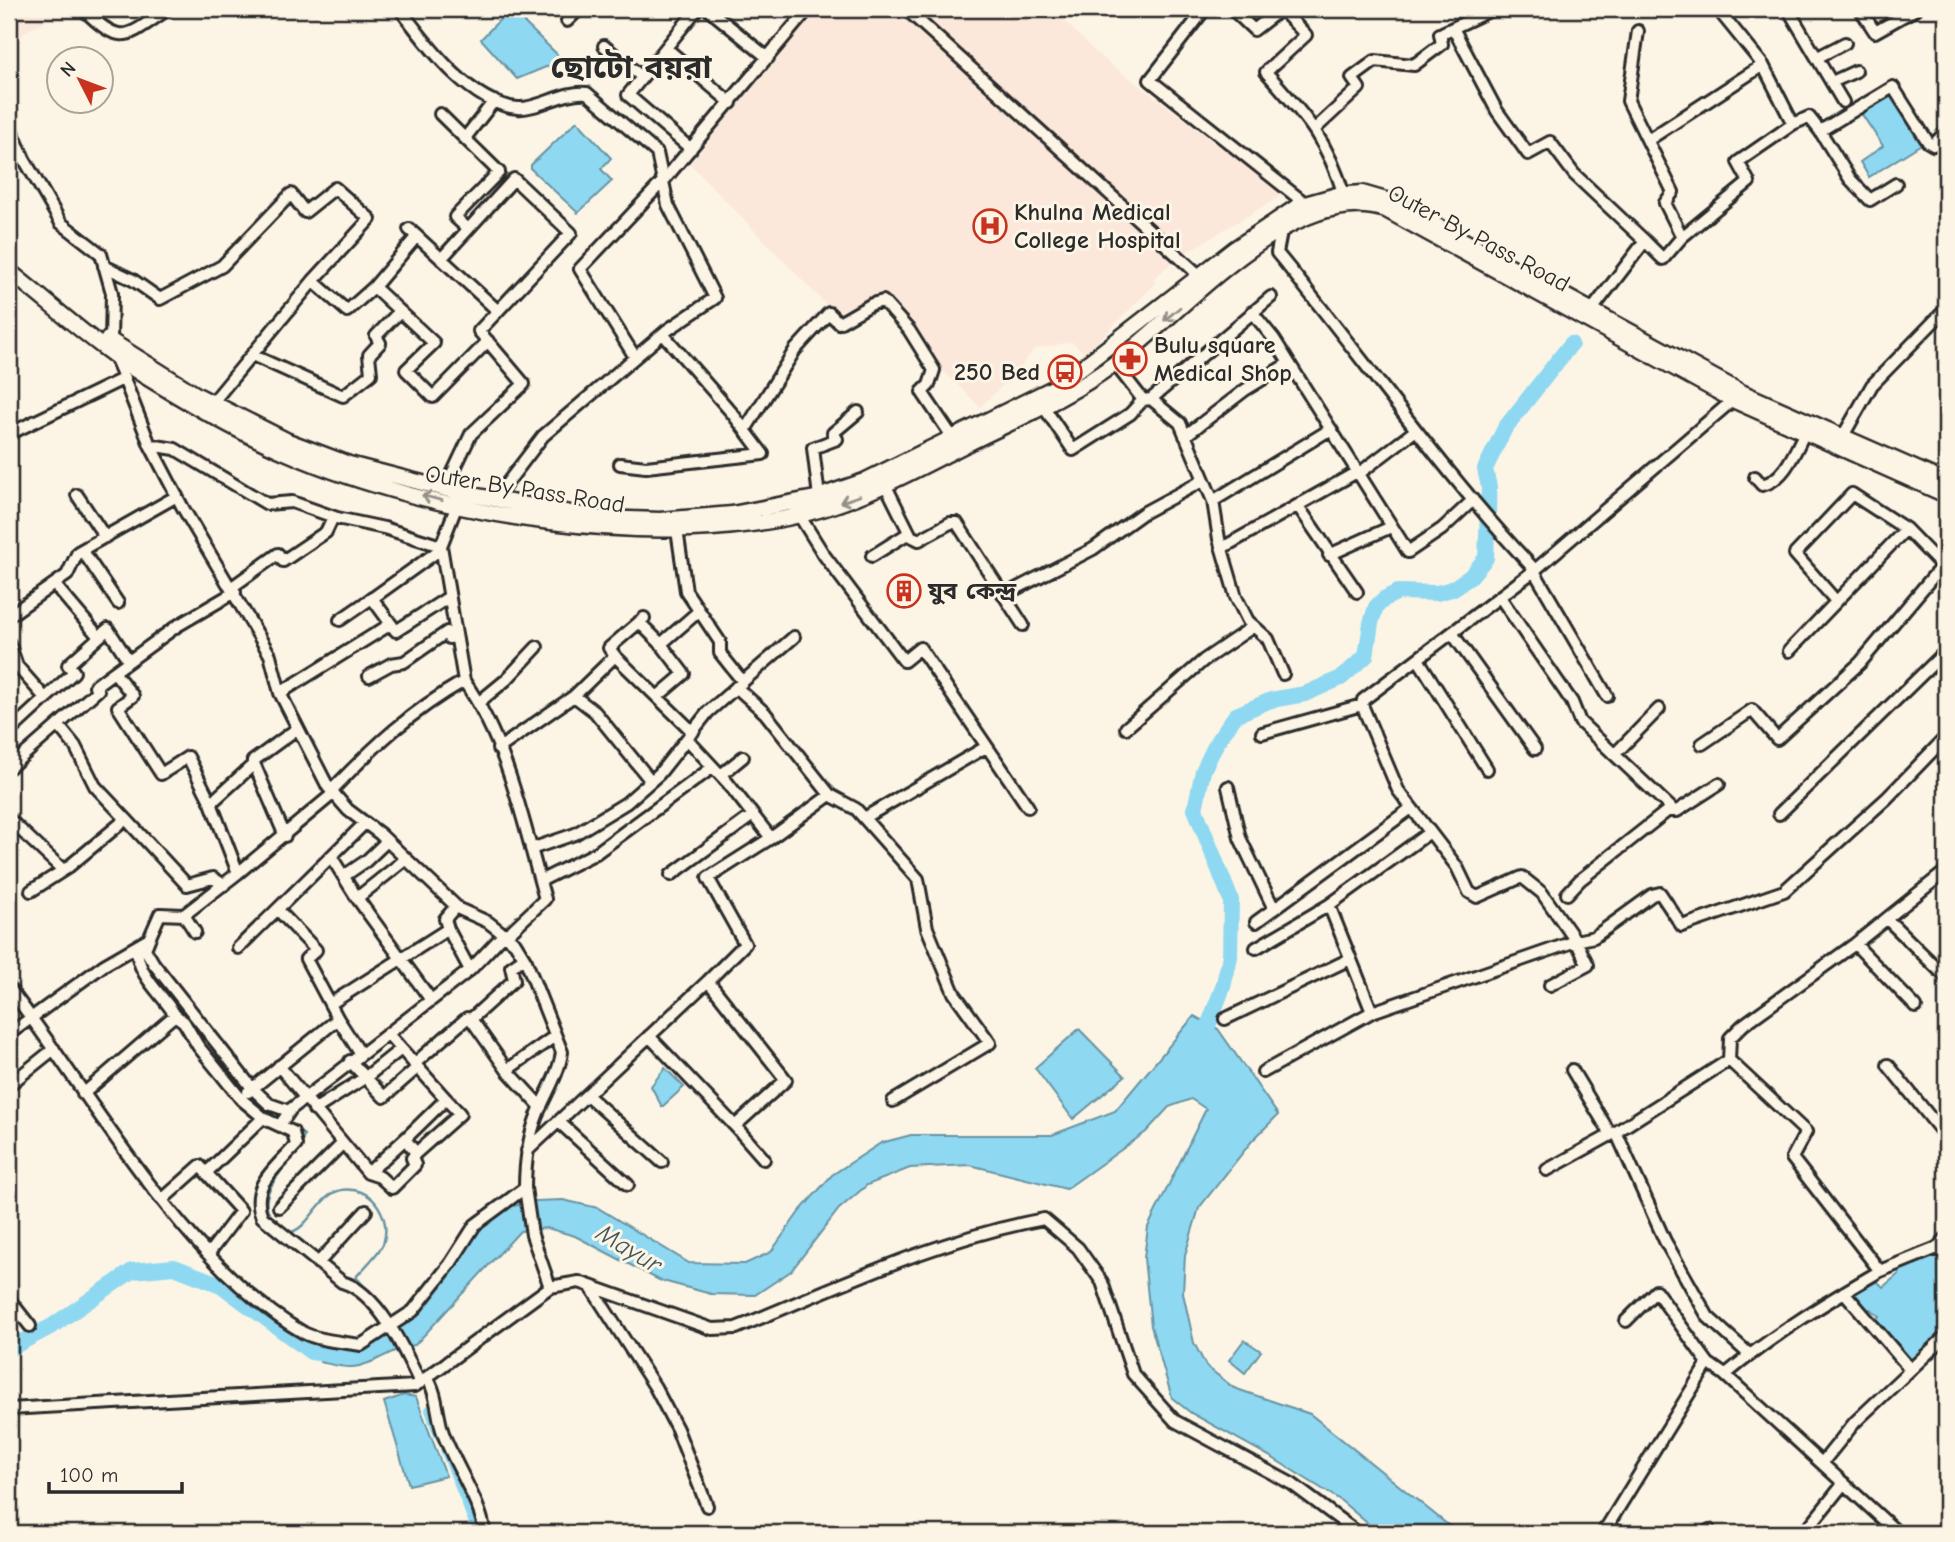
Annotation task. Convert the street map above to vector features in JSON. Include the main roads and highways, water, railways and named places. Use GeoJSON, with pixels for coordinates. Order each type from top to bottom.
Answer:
{"type":"FeatureCollection","features":[{"type":"Feature","properties":{"kind":"main road","name":"Outer By Pass Road"},"geometry":{"type":"LineString","coordinates":[[9,260],[111,341],[212,403],[288,442],[349,464],[445,489],[598,518],[660,520],[732,514],[819,497],[864,481],[1059,386],[1234,249],[1306,204],[1362,193],[1393,202],[1741,392],[1946,482]]}},
{"type":"Feature","properties":{"kind":"main road","name":"Outer By Pass Road"},"geometry":{"type":"LineString","coordinates":[[9,271],[115,356],[204,411],[284,452],[345,475],[457,505],[593,528],[677,530],[730,526],[799,515],[865,494],[1043,406],[1115,364],[1242,257],[1306,216],[1372,205],[1387,210],[1733,400],[1946,495]]}},
{"type":"Feature","properties":{"kind":"water"},"geometry":{"type":"Polygon","coordinates":[[[510,9],[563,60],[517,79],[481,39],[510,9]]]}},
{"type":"Feature","properties":{"kind":"water"},"geometry":{"type":"Polygon","coordinates":[[[1891,93],[1923,143],[1869,177],[1860,162],[1883,146],[1861,113],[1891,93]]]}},
{"type":"Feature","properties":{"kind":"water"},"geometry":{"type":"Polygon","coordinates":[[[577,121],[611,158],[601,169],[612,181],[578,213],[531,169],[531,165],[577,121]]]}},
{"type":"Feature","properties":{"kind":"water"},"geometry":{"type":"Polygon","coordinates":[[[1194,1016],[1218,1029],[1278,1115],[1252,1141],[1199,1208],[1185,1255],[1183,1293],[1194,1343],[1206,1366],[1234,1388],[1310,1414],[1458,1533],[1379,1533],[1340,1500],[1271,1457],[1191,1413],[1172,1398],[1151,1326],[1144,1258],[1148,1227],[1206,1109],[1191,1099],[1169,1107],[1146,1132],[1066,1189],[970,1165],[910,1168],[867,1185],[839,1209],[791,1271],[755,1295],[711,1294],[659,1280],[575,1236],[547,1228],[520,1231],[415,1345],[398,1349],[361,1366],[345,1367],[320,1362],[327,1347],[361,1350],[415,1315],[440,1287],[478,1229],[509,1207],[535,1201],[563,1200],[598,1208],[689,1263],[745,1264],[771,1252],[799,1212],[832,1175],[881,1143],[911,1135],[1052,1135],[1115,1111],[1194,1016]]]}},
{"type":"Feature","properties":{"kind":"water"},"geometry":{"type":"Polygon","coordinates":[[[1079,1029],[1125,1076],[1073,1119],[1035,1068],[1079,1029]]]}},
{"type":"Feature","properties":{"kind":"water"},"geometry":{"type":"Polygon","coordinates":[[[665,1068],[684,1087],[662,1107],[651,1086],[665,1068]]]}},
{"type":"Feature","properties":{"kind":"water"},"geometry":{"type":"Polygon","coordinates":[[[1938,1253],[1946,1259],[1946,1329],[1911,1361],[1875,1322],[1879,1316],[1870,1309],[1866,1311],[1853,1295],[1877,1281],[1883,1287],[1900,1273],[1898,1268],[1938,1253]]]}},
{"type":"Feature","properties":{"kind":"water"},"geometry":{"type":"Polygon","coordinates":[[[1244,1340],[1261,1351],[1245,1373],[1229,1360],[1244,1340]]]}},
{"type":"Feature","properties":{"kind":"water"},"geometry":{"type":"Polygon","coordinates":[[[404,1395],[416,1397],[446,1476],[409,1485],[384,1402],[404,1395]]]}},
{"type":"Feature","properties":{"kind":"waterway"},"geometry":{"type":"LineString","coordinates":[[1202,1042],[1223,987],[1230,957],[1231,900],[1195,809],[1203,771],[1218,740],[1236,715],[1271,700],[1305,694],[1341,678],[1366,656],[1376,607],[1384,599],[1398,592],[1437,593],[1452,589],[1470,577],[1486,558],[1489,487],[1485,469],[1505,428],[1571,344]]}},
{"type":"Feature","properties":{"kind":"waterway"},"geometry":{"type":"LineString","coordinates":[[205,1037],[244,1091]]}},
{"type":"Feature","properties":{"kind":"waterway"},"geometry":{"type":"LineString","coordinates":[[249,1096],[258,1107]]}},
{"type":"Feature","properties":{"kind":"waterway"},"geometry":{"type":"LineString","coordinates":[[263,1111],[279,1119]]}},
{"type":"Feature","properties":{"kind":"waterway"},"geometry":{"type":"LineString","coordinates":[[271,1218],[267,1196],[304,1135],[285,1121]]}},
{"type":"Feature","properties":{"kind":"waterway"},"geometry":{"type":"LineString","coordinates":[[289,1233],[305,1223],[332,1194],[353,1190],[369,1196],[380,1210],[385,1226],[381,1248],[356,1277],[371,1294]]}},
{"type":"Feature","properties":{"kind":"waterway","name":"Mayur"},"geometry":{"type":"LineString","coordinates":[[9,1349],[52,1326],[132,1271],[174,1267],[221,1285],[311,1352],[342,1356]]}},
{"type":"Feature","properties":{"kind":"waterway"},"geometry":{"type":"LineString","coordinates":[[430,1410],[439,1435]]}},
{"type":"Feature","properties":{"kind":"waterway"},"geometry":{"type":"LineString","coordinates":[[445,1449],[478,1533]]}},
{"type":"Feature","properties":{"kind":"place","name":"Khulna Medical College Hospital"},"geometry":{"type":"Point","coordinates":[990,226]}},
{"type":"Feature","properties":{"kind":"place","name":"Bulu square Medical Shop"},"geometry":{"type":"Point","coordinates":[1130,359]}},
{"type":"Feature","properties":{"kind":"place","name":"250 Bed"},"geometry":{"type":"Point","coordinates":[1065,372]}},
{"type":"Feature","properties":{"kind":"place","name":"যুব কেন্দ্র"},"geometry":{"type":"Point","coordinates":[904,591]}},
{"type":"Feature","properties":{"kind":"district","name":"ছোটো বয়রা"},"geometry":{"type":"Point","coordinates":[631,67]}}]}
